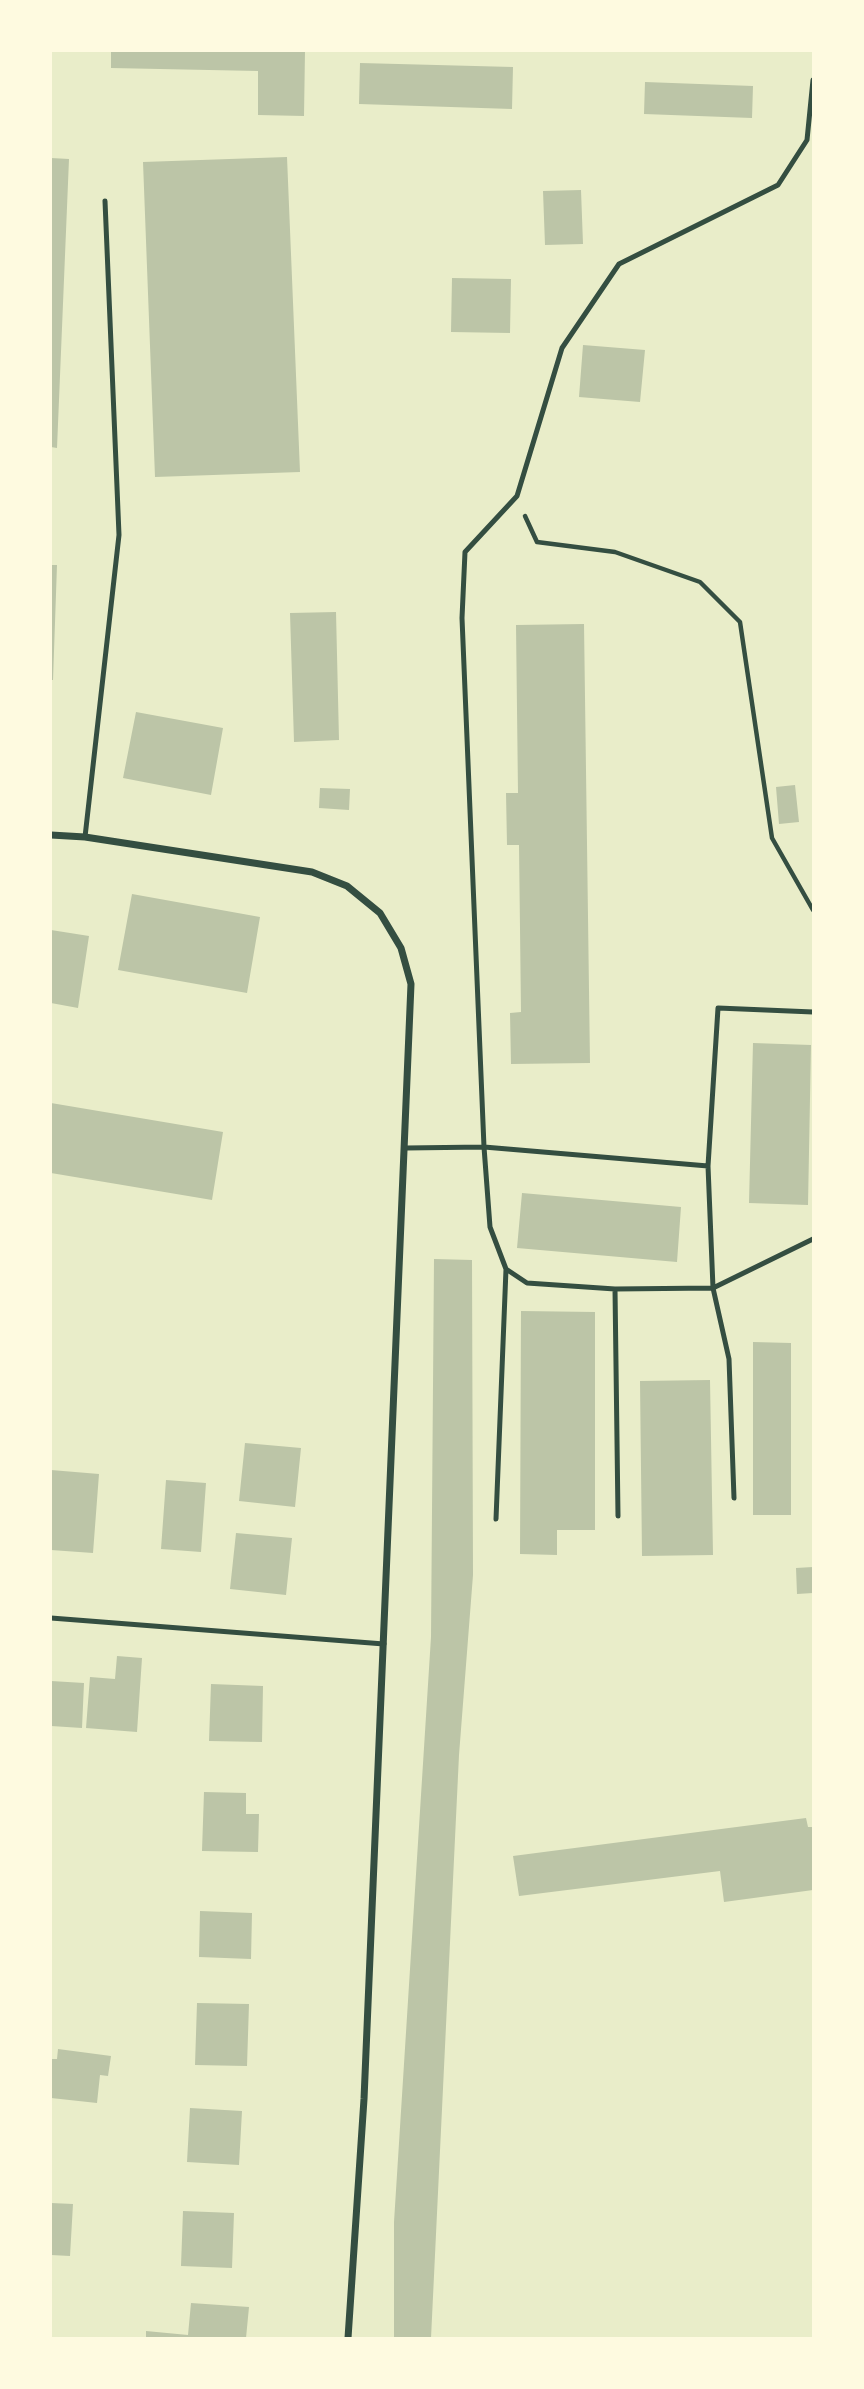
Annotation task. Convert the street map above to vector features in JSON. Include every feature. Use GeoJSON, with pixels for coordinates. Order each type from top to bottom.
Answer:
{"type":"FeatureCollection","features":[{"type":"Feature","properties":{"kind":"street"},"geometry":{"type":"LineString","coordinates":[[51,835],[85,836],[312,872],[347,887],[380,913],[401,948],[411,984],[364,2099],[348,2338]]}},
{"type":"Feature","properties":{"kind":"lane"},"geometry":{"type":"LineString","coordinates":[[496,1519],[506,1269],[490,1227],[484,1147],[462,618],[465,552],[517,496],[562,348],[619,264],[778,185],[807,140],[813,80]]}},
{"type":"Feature","properties":{"kind":"lane"},"geometry":{"type":"LineString","coordinates":[[85,836],[119,535],[105,201]]}},
{"type":"Feature","properties":{"kind":"lane"},"geometry":{"type":"LineString","coordinates":[[734,1498],[729,1359],[713,1288],[708,1166],[718,1008],[813,1012]]}},
{"type":"Feature","properties":{"kind":"lane"},"geometry":{"type":"LineString","coordinates":[[406,1148],[484,1147],[708,1166]]}},
{"type":"Feature","properties":{"kind":"lane"},"geometry":{"type":"LineString","coordinates":[[506,1269],[527,1283],[615,1289],[713,1288],[813,1239]]}},
{"type":"Feature","properties":{"kind":"lane"},"geometry":{"type":"LineString","coordinates":[[615,1289],[618,1516]]}},
{"type":"Feature","properties":{"kind":"lane"},"geometry":{"type":"LineString","coordinates":[[51,1618],[384,1644]]}},
{"type":"Feature","properties":{"kind":"path"},"geometry":{"type":"LineString","coordinates":[[517,496],[537,542],[615,552],[700,582],[740,622],[772,838],[813,910]]}},
{"type":"Feature","properties":{"kind":"building"},"geometry":{"type":"Polygon","coordinates":[[[111,51],[305,51],[304,116],[258,115],[258,71],[111,68],[111,51]]]}},
{"type":"Feature","properties":{"kind":"building"},"geometry":{"type":"Polygon","coordinates":[[[360,63],[513,67],[512,109],[359,104],[360,63]]]}},
{"type":"Feature","properties":{"kind":"building"},"geometry":{"type":"Polygon","coordinates":[[[645,82],[753,86],[752,118],[644,114],[645,82]]]}},
{"type":"Feature","properties":{"kind":"building"},"geometry":{"type":"Polygon","coordinates":[[[287,157],[300,472],[155,477],[143,162],[287,157]]]}},
{"type":"Feature","properties":{"kind":"building"},"geometry":{"type":"Polygon","coordinates":[[[51,158],[69,159],[57,448],[51,447],[51,158]]]}},
{"type":"Feature","properties":{"kind":"building"},"geometry":{"type":"Polygon","coordinates":[[[581,190],[583,244],[545,245],[543,191],[581,190]]]}},
{"type":"Feature","properties":{"kind":"building"},"geometry":{"type":"Polygon","coordinates":[[[452,278],[511,279],[510,333],[451,332],[452,278]]]}},
{"type":"Feature","properties":{"kind":"building"},"geometry":{"type":"Polygon","coordinates":[[[583,345],[645,350],[640,402],[579,397],[583,345]]]}},
{"type":"Feature","properties":{"kind":"building"},"geometry":{"type":"Polygon","coordinates":[[[51,565],[57,565],[53,680],[51,680],[51,565]]]}},
{"type":"Feature","properties":{"kind":"building"},"geometry":{"type":"Polygon","coordinates":[[[336,612],[339,740],[294,742],[290,613],[336,612]]]}},
{"type":"Feature","properties":{"kind":"building"},"geometry":{"type":"Polygon","coordinates":[[[584,624],[590,1063],[511,1064],[510,1013],[521,1012],[519,845],[507,845],[506,793],[518,793],[516,625],[584,624]]]}},
{"type":"Feature","properties":{"kind":"building"},"geometry":{"type":"Polygon","coordinates":[[[136,712],[223,728],[211,795],[123,778],[136,712]]]}},
{"type":"Feature","properties":{"kind":"building"},"geometry":{"type":"Polygon","coordinates":[[[795,785],[799,822],[779,824],[776,787],[795,785]]]}},
{"type":"Feature","properties":{"kind":"building"},"geometry":{"type":"Polygon","coordinates":[[[320,788],[350,789],[349,810],[319,808],[320,788]]]}},
{"type":"Feature","properties":{"kind":"building"},"geometry":{"type":"Polygon","coordinates":[[[132,894],[260,917],[247,993],[118,970],[132,894]]]}},
{"type":"Feature","properties":{"kind":"building"},"geometry":{"type":"Polygon","coordinates":[[[51,930],[89,936],[78,1008],[51,1003],[51,930]]]}},
{"type":"Feature","properties":{"kind":"building"},"geometry":{"type":"Polygon","coordinates":[[[753,1043],[811,1045],[808,1205],[749,1203],[753,1043]]]}},
{"type":"Feature","properties":{"kind":"building"},"geometry":{"type":"Polygon","coordinates":[[[51,1103],[223,1132],[212,1200],[51,1173],[51,1103]]]}},
{"type":"Feature","properties":{"kind":"building"},"geometry":{"type":"Polygon","coordinates":[[[522,1193],[681,1207],[677,1262],[517,1248],[522,1193]]]}},
{"type":"Feature","properties":{"kind":"building"},"geometry":{"type":"Polygon","coordinates":[[[434,1259],[472,1260],[473,1575],[459,1755],[431,2338],[394,2338],[394,2222],[431,1637],[434,1259]]]}},
{"type":"Feature","properties":{"kind":"building"},"geometry":{"type":"Polygon","coordinates":[[[521,1311],[595,1312],[595,1530],[557,1530],[557,1555],[520,1554],[521,1311]]]}},
{"type":"Feature","properties":{"kind":"building"},"geometry":{"type":"Polygon","coordinates":[[[753,1342],[791,1343],[791,1515],[753,1515],[753,1342]]]}},
{"type":"Feature","properties":{"kind":"building"},"geometry":{"type":"Polygon","coordinates":[[[710,1380],[713,1555],[642,1556],[640,1381],[710,1380]]]}},
{"type":"Feature","properties":{"kind":"building"},"geometry":{"type":"Polygon","coordinates":[[[245,1443],[301,1448],[295,1507],[239,1501],[245,1443]]]}},
{"type":"Feature","properties":{"kind":"building"},"geometry":{"type":"Polygon","coordinates":[[[51,1470],[99,1474],[93,1553],[51,1550],[51,1470]]]}},
{"type":"Feature","properties":{"kind":"building"},"geometry":{"type":"Polygon","coordinates":[[[166,1480],[206,1483],[201,1552],[161,1549],[166,1480]]]}},
{"type":"Feature","properties":{"kind":"building"},"geometry":{"type":"Polygon","coordinates":[[[236,1533],[292,1538],[286,1595],[230,1589],[236,1533]]]}},
{"type":"Feature","properties":{"kind":"building"},"geometry":{"type":"Polygon","coordinates":[[[813,1567],[813,1593],[797,1594],[796,1568],[813,1567]]]}},
{"type":"Feature","properties":{"kind":"building"},"geometry":{"type":"Polygon","coordinates":[[[117,1656],[142,1658],[137,1732],[86,1728],[90,1677],[115,1679],[117,1656]]]}},
{"type":"Feature","properties":{"kind":"building"},"geometry":{"type":"Polygon","coordinates":[[[51,1681],[84,1683],[82,1728],[51,1726],[51,1681]]]}},
{"type":"Feature","properties":{"kind":"building"},"geometry":{"type":"Polygon","coordinates":[[[211,1684],[263,1686],[262,1742],[209,1741],[211,1684]]]}},
{"type":"Feature","properties":{"kind":"building"},"geometry":{"type":"Polygon","coordinates":[[[204,1792],[246,1793],[246,1814],[259,1814],[258,1852],[202,1851],[204,1792]]]}},
{"type":"Feature","properties":{"kind":"building"},"geometry":{"type":"Polygon","coordinates":[[[806,1818],[808,1827],[813,1827],[813,1890],[724,1902],[720,1871],[519,1896],[513,1856],[806,1818]]]}},
{"type":"Feature","properties":{"kind":"building"},"geometry":{"type":"Polygon","coordinates":[[[200,1911],[252,1913],[251,1959],[199,1957],[200,1911]]]}},
{"type":"Feature","properties":{"kind":"building"},"geometry":{"type":"Polygon","coordinates":[[[197,2003],[249,2004],[247,2066],[195,2065],[197,2003]]]}},
{"type":"Feature","properties":{"kind":"building"},"geometry":{"type":"Polygon","coordinates":[[[58,2049],[111,2056],[108,2076],[100,2075],[97,2103],[51,2098],[51,2059],[57,2059],[58,2049]]]}},
{"type":"Feature","properties":{"kind":"building"},"geometry":{"type":"Polygon","coordinates":[[[190,2108],[242,2111],[239,2165],[187,2162],[190,2108]]]}},
{"type":"Feature","properties":{"kind":"building"},"geometry":{"type":"Polygon","coordinates":[[[51,2203],[73,2204],[70,2256],[51,2255],[51,2203]]]}},
{"type":"Feature","properties":{"kind":"building"},"geometry":{"type":"Polygon","coordinates":[[[183,2211],[234,2213],[232,2268],[181,2266],[183,2211]]]}},
{"type":"Feature","properties":{"kind":"building"},"geometry":{"type":"Polygon","coordinates":[[[191,2303],[249,2307],[246,2338],[146,2338],[146,2331],[188,2335],[191,2303]]]}}]}
